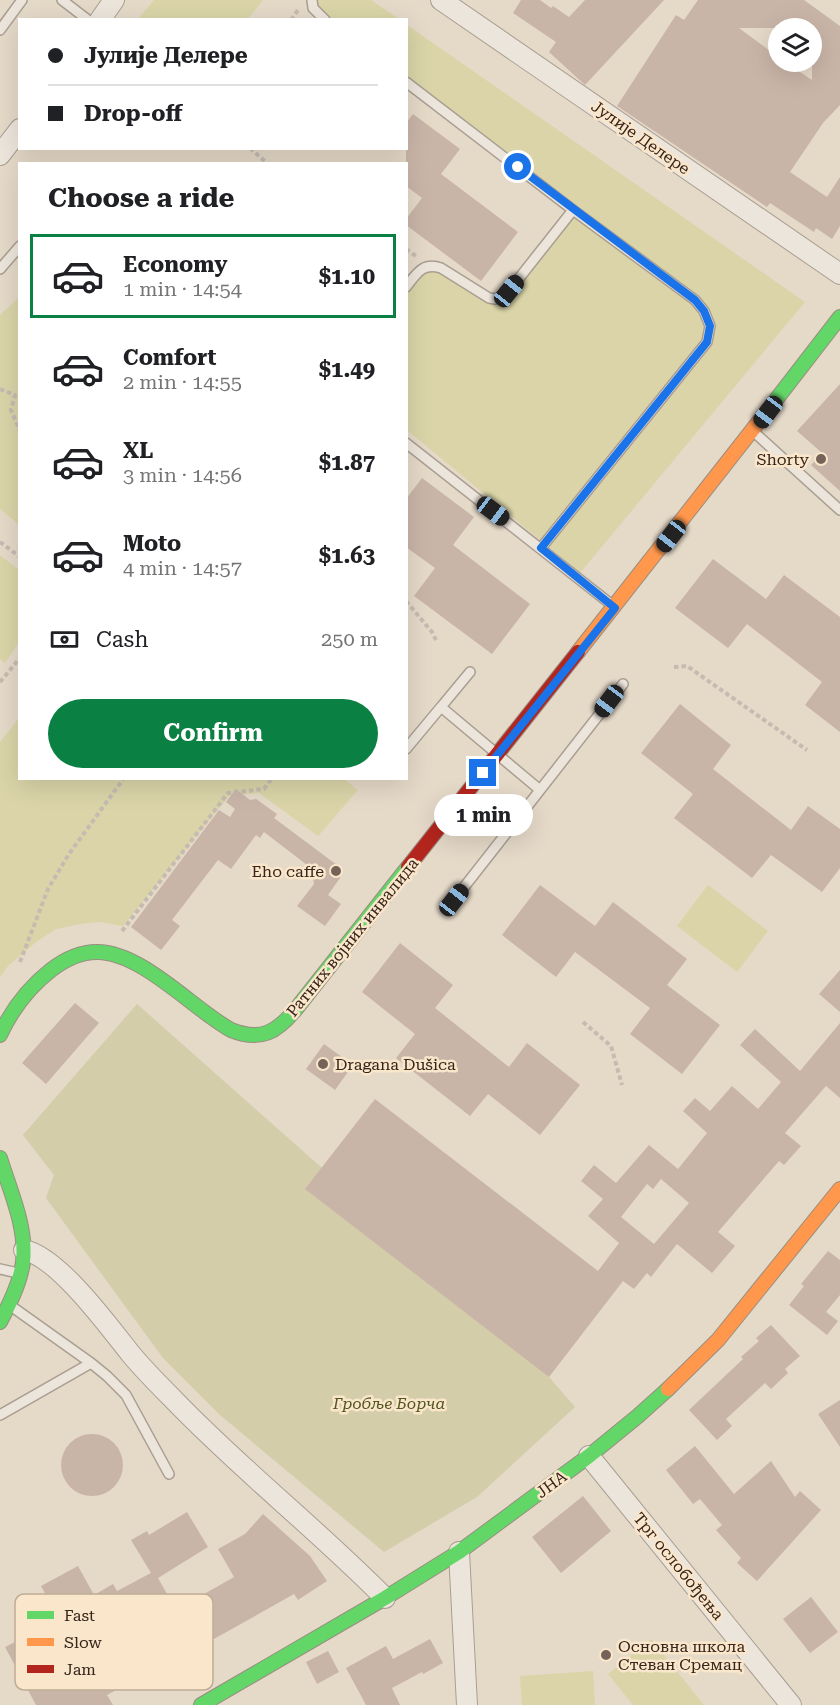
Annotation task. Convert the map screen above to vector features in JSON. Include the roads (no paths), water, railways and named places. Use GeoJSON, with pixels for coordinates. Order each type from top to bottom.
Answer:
{"type":"FeatureCollection","features":[{"type":"Feature","properties":{"kind":"street"},"geometry":{"type":"LineString","coordinates":[[101,18],[114,0]]}},
{"type":"Feature","properties":{"kind":"street","name":"Јулије Делере"},"geometry":{"type":"LineString","coordinates":[[441,0],[840,274]]}},
{"type":"Feature","properties":{"kind":"street"},"geometry":{"type":"LineString","coordinates":[[0,155],[18,132]]}},
{"type":"Feature","properties":{"kind":"street","name":"Ратних војних инвалида"},"geometry":{"type":"LineString","coordinates":[[0,1035],[14,1008],[50,969],[77,954],[103,952],[120,956],[145,970],[229,1030],[250,1036],[267,1034],[276,1029],[300,1005],[615,608],[840,317]]}},
{"type":"Feature","properties":{"kind":"street"},"geometry":{"type":"LineString","coordinates":[[0,1158],[20,1226],[24,1250],[21,1274],[0,1322]]}},
{"type":"Feature","properties":{"kind":"street","name":"ЈНА"},"geometry":{"type":"LineString","coordinates":[[201,1705],[385,1598],[459,1552],[589,1456],[655,1401],[718,1340],[840,1189]]}},
{"type":"Feature","properties":{"kind":"street"},"geometry":{"type":"LineString","coordinates":[[24,1250],[39,1255],[59,1270],[98,1312],[136,1360],[201,1429],[385,1598]]}},
{"type":"Feature","properties":{"kind":"street","name":"Трг ослобођења"},"geometry":{"type":"LineString","coordinates":[[589,1456],[791,1705]]}},
{"type":"Feature","properties":{"kind":"street"},"geometry":{"type":"LineString","coordinates":[[459,1552],[467,1705]]}},
{"type":"Feature","properties":{"kind":"lane"},"geometry":{"type":"LineString","coordinates":[[0,30],[21,0]]}},
{"type":"Feature","properties":{"kind":"lane"},"geometry":{"type":"LineString","coordinates":[[62,0],[85,18]]}},
{"type":"Feature","properties":{"kind":"lane"},"geometry":{"type":"LineString","coordinates":[[312,0],[313,8],[323,18]]}},
{"type":"Feature","properties":{"kind":"lane"},"geometry":{"type":"LineString","coordinates":[[408,84],[695,300],[704,311],[710,326],[707,342],[541,548]]}},
{"type":"Feature","properties":{"kind":"lane"},"geometry":{"type":"LineString","coordinates":[[408,284],[429,265],[441,268],[489,298],[501,298],[505,296],[573,210]]}},
{"type":"Feature","properties":{"kind":"lane"},"geometry":{"type":"LineString","coordinates":[[0,269],[18,248]]}},
{"type":"Feature","properties":{"kind":"lane"},"geometry":{"type":"LineString","coordinates":[[753,431],[840,510]]}},
{"type":"Feature","properties":{"kind":"lane"},"geometry":{"type":"LineString","coordinates":[[408,446],[615,608]]}},
{"type":"Feature","properties":{"kind":"lane"},"geometry":{"type":"LineString","coordinates":[[408,747],[470,672]]}},
{"type":"Feature","properties":{"kind":"lane"},"geometry":{"type":"LineString","coordinates":[[454,900],[623,684]]}},
{"type":"Feature","properties":{"kind":"lane"},"geometry":{"type":"LineString","coordinates":[[441,707],[540,790]]}},
{"type":"Feature","properties":{"kind":"lane"},"geometry":{"type":"LineString","coordinates":[[0,1269],[21,1274]]}},
{"type":"Feature","properties":{"kind":"lane"},"geometry":{"type":"LineString","coordinates":[[9,1304],[91,1363],[126,1395],[169,1474]]}},
{"type":"Feature","properties":{"kind":"lane"},"geometry":{"type":"LineString","coordinates":[[0,1415],[91,1363]]}},
{"type":"Feature","properties":{"kind":"place","name":"Shorty"},"geometry":{"type":"Point","coordinates":[821,459]}},
{"type":"Feature","properties":{"kind":"place","name":"Eho caffe"},"geometry":{"type":"Point","coordinates":[336,871]}},
{"type":"Feature","properties":{"kind":"place","name":"Dragana Dušica"},"geometry":{"type":"Point","coordinates":[323,1064]}},
{"type":"Feature","properties":{"kind":"place","name":"Основна школа Стеван Сремац"},"geometry":{"type":"Point","coordinates":[606,1655]}},
{"type":"Feature","properties":{"kind":"park label","name":"Гробље Борча"},"geometry":{"type":"Point","coordinates":[389,1403]}}]}
